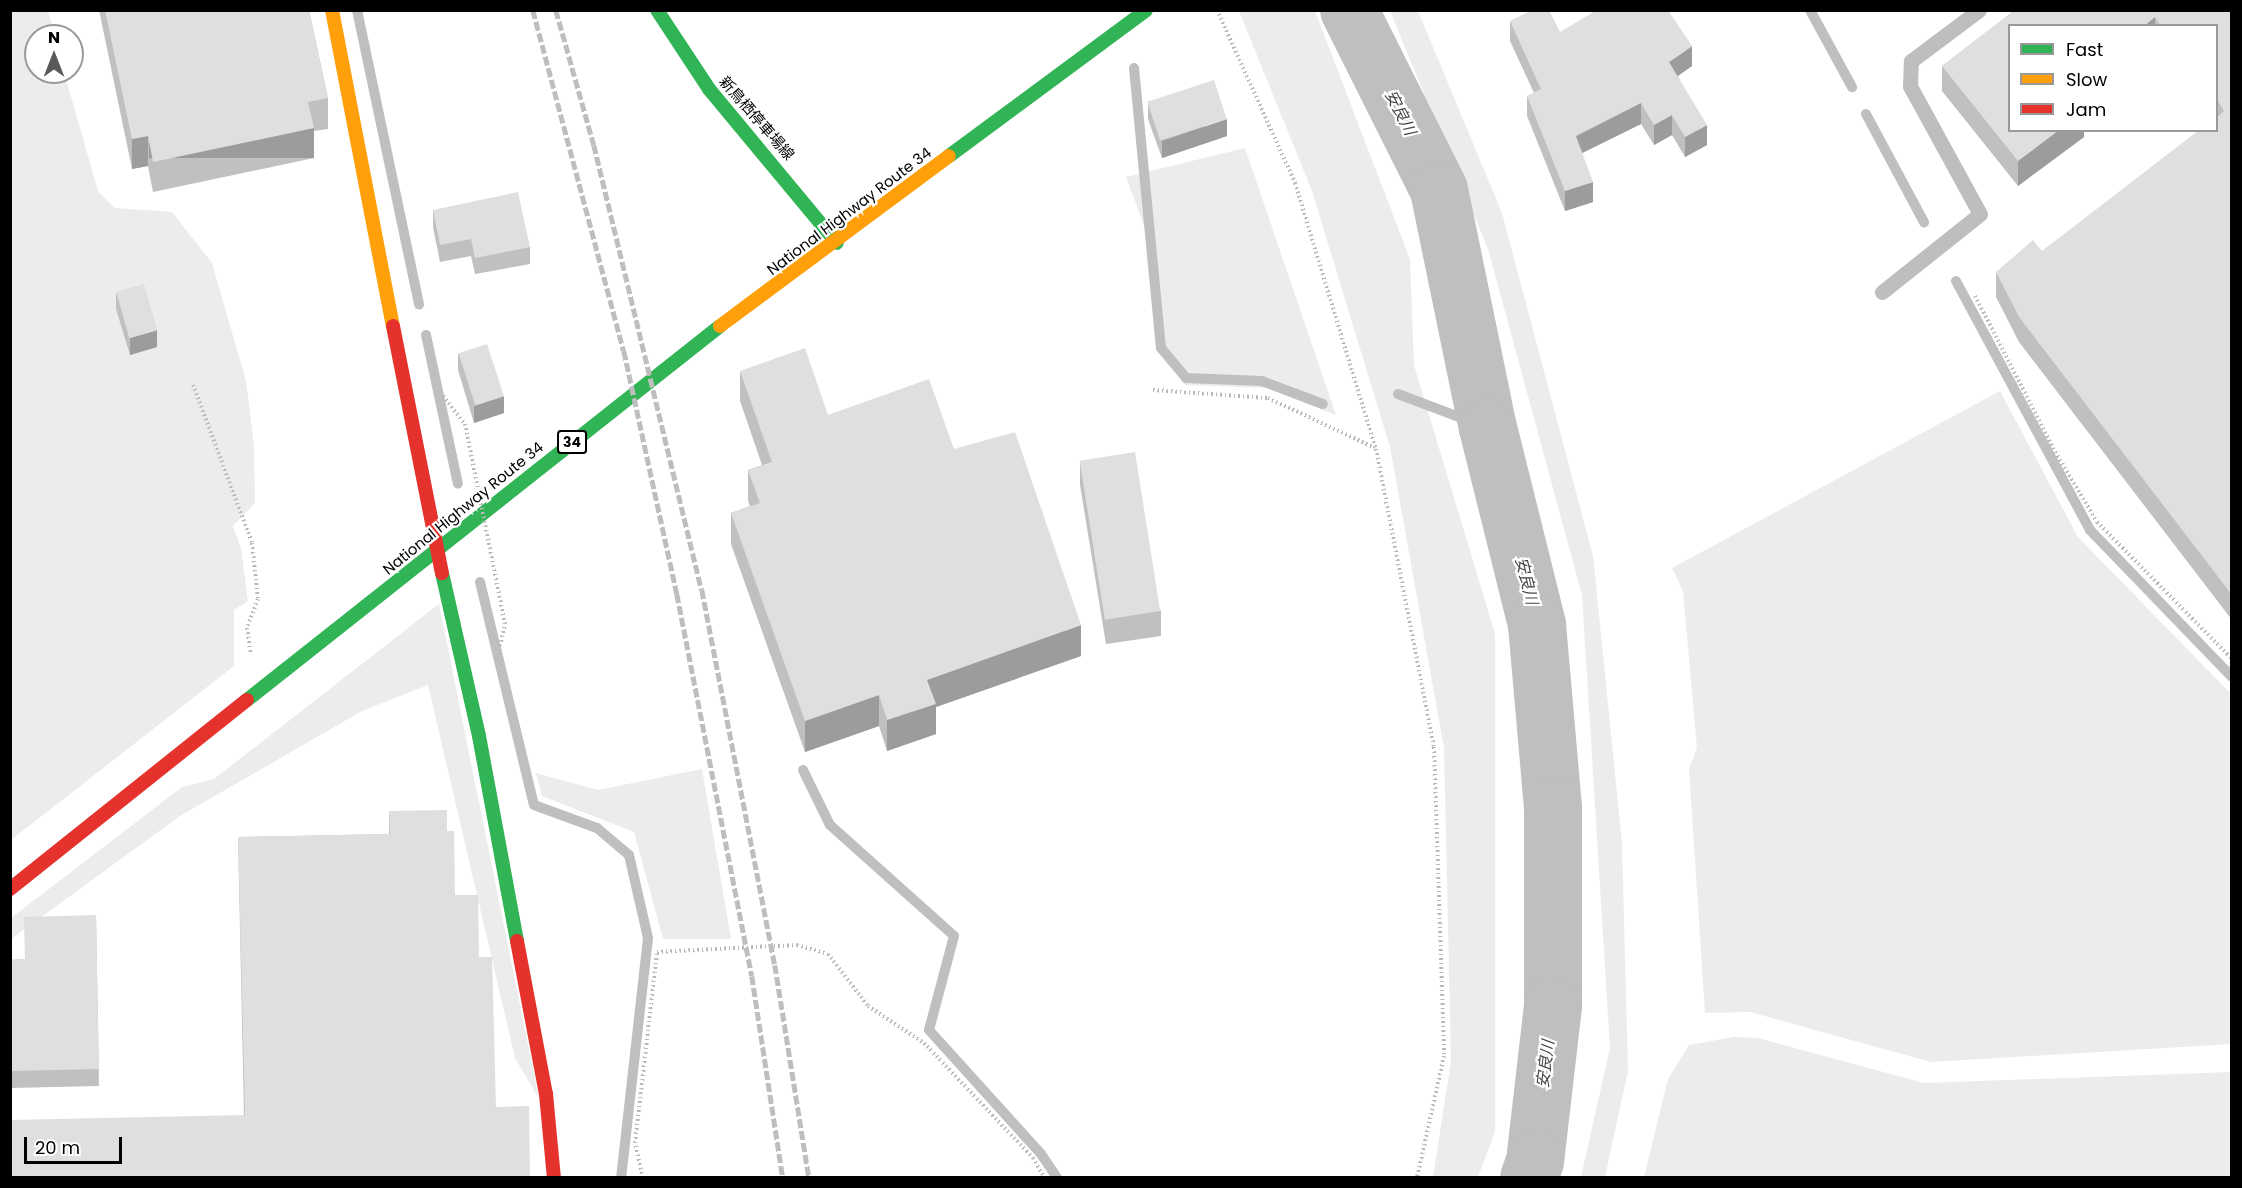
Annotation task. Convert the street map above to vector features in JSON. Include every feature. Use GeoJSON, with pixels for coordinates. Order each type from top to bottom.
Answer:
{"type":"FeatureCollection","features":[{"type":"Feature","properties":{"kind":"main road"},"geometry":{"type":"LineString","coordinates":[[332,10],[437,550],[479,736],[546,1094],[554,1178]]}},
{"type":"Feature","properties":{"kind":"main road","name":"新鳥栖停車場線"},"geometry":{"type":"LineString","coordinates":[[657,10],[709,89],[805,200],[837,243]]}},
{"type":"Feature","properties":{"kind":"main road","name":"National Highway Route 34"},"geometry":{"type":"LineString","coordinates":[[10,889],[665,367],[837,243],[1146,10]]}},
{"type":"Feature","properties":{"kind":"lane"},"geometry":{"type":"LineString","coordinates":[[1882,292],[1980,214],[1910,86],[1911,61],[1979,10]]}},
{"type":"Feature","properties":{"kind":"path"},"geometry":{"type":"LineString","coordinates":[[1217,10],[1295,183],[1376,448],[1434,747],[1444,1056],[1417,1178]]}},
{"type":"Feature","properties":{"kind":"path"},"geometry":{"type":"LineString","coordinates":[[1975,296],[2053,448],[2097,522],[2232,660]]}},
{"type":"Feature","properties":{"kind":"path"},"geometry":{"type":"LineString","coordinates":[[193,385],[252,543],[258,599],[247,628],[252,658],[270,682]]}},
{"type":"Feature","properties":{"kind":"path"},"geometry":{"type":"LineString","coordinates":[[1153,390],[1268,398],[1376,448]]}},
{"type":"Feature","properties":{"kind":"path"},"geometry":{"type":"LineString","coordinates":[[465,424],[505,625]]}},
{"type":"Feature","properties":{"kind":"path"},"geometry":{"type":"LineString","coordinates":[[643,1178],[635,1143],[657,952],[797,945],[828,954],[868,1006],[924,1043],[1033,1158],[1045,1178]]}},
{"type":"Feature","properties":{"kind":"shaded area"},"geometry":{"type":"Polygon","coordinates":[[[48,10],[52,24],[24,24],[24,84],[67,84],[98,191],[115,208],[172,212],[212,263],[246,381],[254,445],[255,503],[233,526],[241,548],[248,601],[234,610],[234,666],[11,840],[10,11],[48,10]]]}},
{"type":"Feature","properties":{"kind":"shaded area"},"geometry":{"type":"Polygon","coordinates":[[[1239,11],[1315,11],[1410,259],[1414,365],[1495,634],[1495,1132],[1478,1177],[1433,1177],[1451,1061],[1444,748],[1390,447],[1312,191],[1239,11]]]}},
{"type":"Feature","properties":{"kind":"shaded area"},"geometry":{"type":"Polygon","coordinates":[[[1390,11],[1418,11],[1502,213],[1593,556],[1622,843],[1628,1071],[1605,1177],[1581,1177],[1610,1048],[1582,595],[1488,249],[1390,11]]]}},
{"type":"Feature","properties":{"kind":"shaded area"},"geometry":{"type":"Polygon","coordinates":[[[1245,148],[1336,415],[1266,388],[1185,385],[1157,349],[1149,239],[1126,177],[1245,148]]]}},
{"type":"Feature","properties":{"kind":"shaded area"},"geometry":{"type":"Polygon","coordinates":[[[2000,391],[2078,537],[2231,694],[2231,1044],[1931,1062],[1750,1012],[1705,1013],[1689,769],[1697,748],[1683,591],[1672,568],[2000,391]]]}},
{"type":"Feature","properties":{"kind":"shaded area"},"geometry":{"type":"Polygon","coordinates":[[[439,604],[539,1099],[515,1058],[428,685],[362,711],[180,816],[11,939],[11,918],[182,787],[214,779],[439,604]]]}},
{"type":"Feature","properties":{"kind":"shaded area"},"geometry":{"type":"Polygon","coordinates":[[[702,769],[731,939],[663,939],[634,832],[542,796],[536,773],[598,790],[702,769]]]}},
{"type":"Feature","properties":{"kind":"shaded area"},"geometry":{"type":"Polygon","coordinates":[[[1734,1037],[1758,1038],[1924,1083],[2231,1072],[2231,1177],[1644,1177],[1668,1079],[1689,1045],[1734,1037]]]}},
{"type":"Feature","properties":{"kind":"building"},"geometry":{"type":"Polygon","coordinates":[[[105,10],[309,10],[328,98],[308,102],[314,128],[153,162],[148,136],[132,139],[105,10]]]}},
{"type":"Feature","properties":{"kind":"building"},"geometry":{"type":"Polygon","coordinates":[[[1532,10],[1549,10],[1560,32],[1597,10],[1668,10],[1692,46],[1669,62],[1707,125],[1685,137],[1672,115],[1654,125],[1641,103],[1576,136],[1593,182],[1565,191],[1527,96],[1541,89],[1510,21],[1532,10]]]}},
{"type":"Feature","properties":{"kind":"building"},"geometry":{"type":"Polygon","coordinates":[[[2015,10],[2232,10],[2232,595],[2019,317],[1996,272],[2033,240],[2042,251],[2196,132],[2218,132],[2218,116],[2224,111],[2218,102],[2218,24],[2160,24],[2155,17],[2146,24],[2008,24],[2008,132],[2056,132],[2018,161],[1942,66],[2015,10]]]}},
{"type":"Feature","properties":{"kind":"building"},"geometry":{"type":"Polygon","coordinates":[[[1214,80],[1227,119],[1160,141],[1147,102],[1214,80]]]}},
{"type":"Feature","properties":{"kind":"building"},"geometry":{"type":"Polygon","coordinates":[[[518,192],[530,247],[475,258],[471,239],[440,245],[433,210],[518,192]]]}},
{"type":"Feature","properties":{"kind":"building"},"geometry":{"type":"Polygon","coordinates":[[[144,284],[157,330],[129,338],[116,292],[144,284]]]}},
{"type":"Feature","properties":{"kind":"building"},"geometry":{"type":"Polygon","coordinates":[[[487,344],[504,396],[475,406],[458,353],[487,344]]]}},
{"type":"Feature","properties":{"kind":"building"},"geometry":{"type":"Polygon","coordinates":[[[805,348],[828,415],[929,379],[954,449],[1015,432],[1081,625],[927,680],[936,704],[887,720],[879,695],[805,721],[731,513],[760,503],[748,470],[772,462],[740,371],[805,348]]]}},
{"type":"Feature","properties":{"kind":"building"},"geometry":{"type":"Polygon","coordinates":[[[1135,452],[1160,611],[1105,620],[1080,461],[1135,452]]]}},
{"type":"Feature","properties":{"kind":"building"},"geometry":{"type":"Polygon","coordinates":[[[447,810],[447,831],[454,831],[455,895],[478,895],[479,957],[492,957],[496,1107],[529,1106],[530,1178],[10,1178],[10,1120],[245,1115],[238,837],[390,834],[389,811],[447,810]]]}},
{"type":"Feature","properties":{"kind":"building"},"geometry":{"type":"Polygon","coordinates":[[[96,915],[99,1069],[10,1071],[10,960],[25,959],[24,917],[96,915]]]}},
{"type":"Feature","properties":{"kind":"waterway"},"geometry":{"type":"LineString","coordinates":[[357,10],[419,305]]}},
{"type":"Feature","properties":{"kind":"waterway","name":"安良川"},"geometry":{"type":"LineString","coordinates":[[1349,10],[1439,190],[1488,428],[1537,625],[1553,807],[1553,1006],[1535,1161],[1529,1178]]}},
{"type":"Feature","properties":{"kind":"waterway"},"geometry":{"type":"LineString","coordinates":[[1810,10],[1852,87]]}},
{"type":"Feature","properties":{"kind":"waterway"},"geometry":{"type":"LineString","coordinates":[[1134,68],[1161,348],[1186,378],[1262,381],[1323,404]]}},
{"type":"Feature","properties":{"kind":"waterway"},"geometry":{"type":"LineString","coordinates":[[1866,114],[1924,222]]}},
{"type":"Feature","properties":{"kind":"waterway"},"geometry":{"type":"LineString","coordinates":[[1956,281],[2090,530],[2232,677]]}},
{"type":"Feature","properties":{"kind":"waterway"},"geometry":{"type":"LineString","coordinates":[[426,335],[458,484]]}},
{"type":"Feature","properties":{"kind":"waterway"},"geometry":{"type":"LineString","coordinates":[[1398,394],[1488,428]]}},
{"type":"Feature","properties":{"kind":"waterway"},"geometry":{"type":"LineString","coordinates":[[480,582],[534,805],[597,828],[629,855],[648,938],[621,1178]]}},
{"type":"Feature","properties":{"kind":"waterway"},"geometry":{"type":"LineString","coordinates":[[803,770],[830,825],[954,936],[929,1030],[1041,1154],[1057,1178]]}},
{"type":"Feature","properties":{"kind":"railway"},"geometry":{"type":"LineString","coordinates":[[533,10],[624,351],[677,594],[752,976],[783,1178]]}},
{"type":"Feature","properties":{"kind":"railway"},"geometry":{"type":"LineString","coordinates":[[556,10],[594,145],[702,590],[775,965],[809,1178]]}},
{"type":"Feature","properties":{"kind":"traffic: fast"},"geometry":{"type":"LineString","coordinates":[[657,10],[709,89],[837,243]]}},
{"type":"Feature","properties":{"kind":"traffic: fast"},"geometry":{"type":"LineString","coordinates":[[949,156],[1146,10]]}},
{"type":"Feature","properties":{"kind":"traffic: fast"},"geometry":{"type":"LineString","coordinates":[[247,700],[720,326]]}},
{"type":"Feature","properties":{"kind":"traffic: fast"},"geometry":{"type":"LineString","coordinates":[[442,573],[479,736],[517,941]]}},
{"type":"Feature","properties":{"kind":"traffic: slow"},"geometry":{"type":"LineString","coordinates":[[332,10],[393,326]]}},
{"type":"Feature","properties":{"kind":"traffic: slow"},"geometry":{"type":"LineString","coordinates":[[720,326],[949,156]]}},
{"type":"Feature","properties":{"kind":"traffic: jam"},"geometry":{"type":"LineString","coordinates":[[393,326],[442,573]]}},
{"type":"Feature","properties":{"kind":"traffic: jam"},"geometry":{"type":"LineString","coordinates":[[10,889],[247,700]]}},
{"type":"Feature","properties":{"kind":"traffic: jam"},"geometry":{"type":"LineString","coordinates":[[517,941],[546,1094],[554,1178]]}}]}
